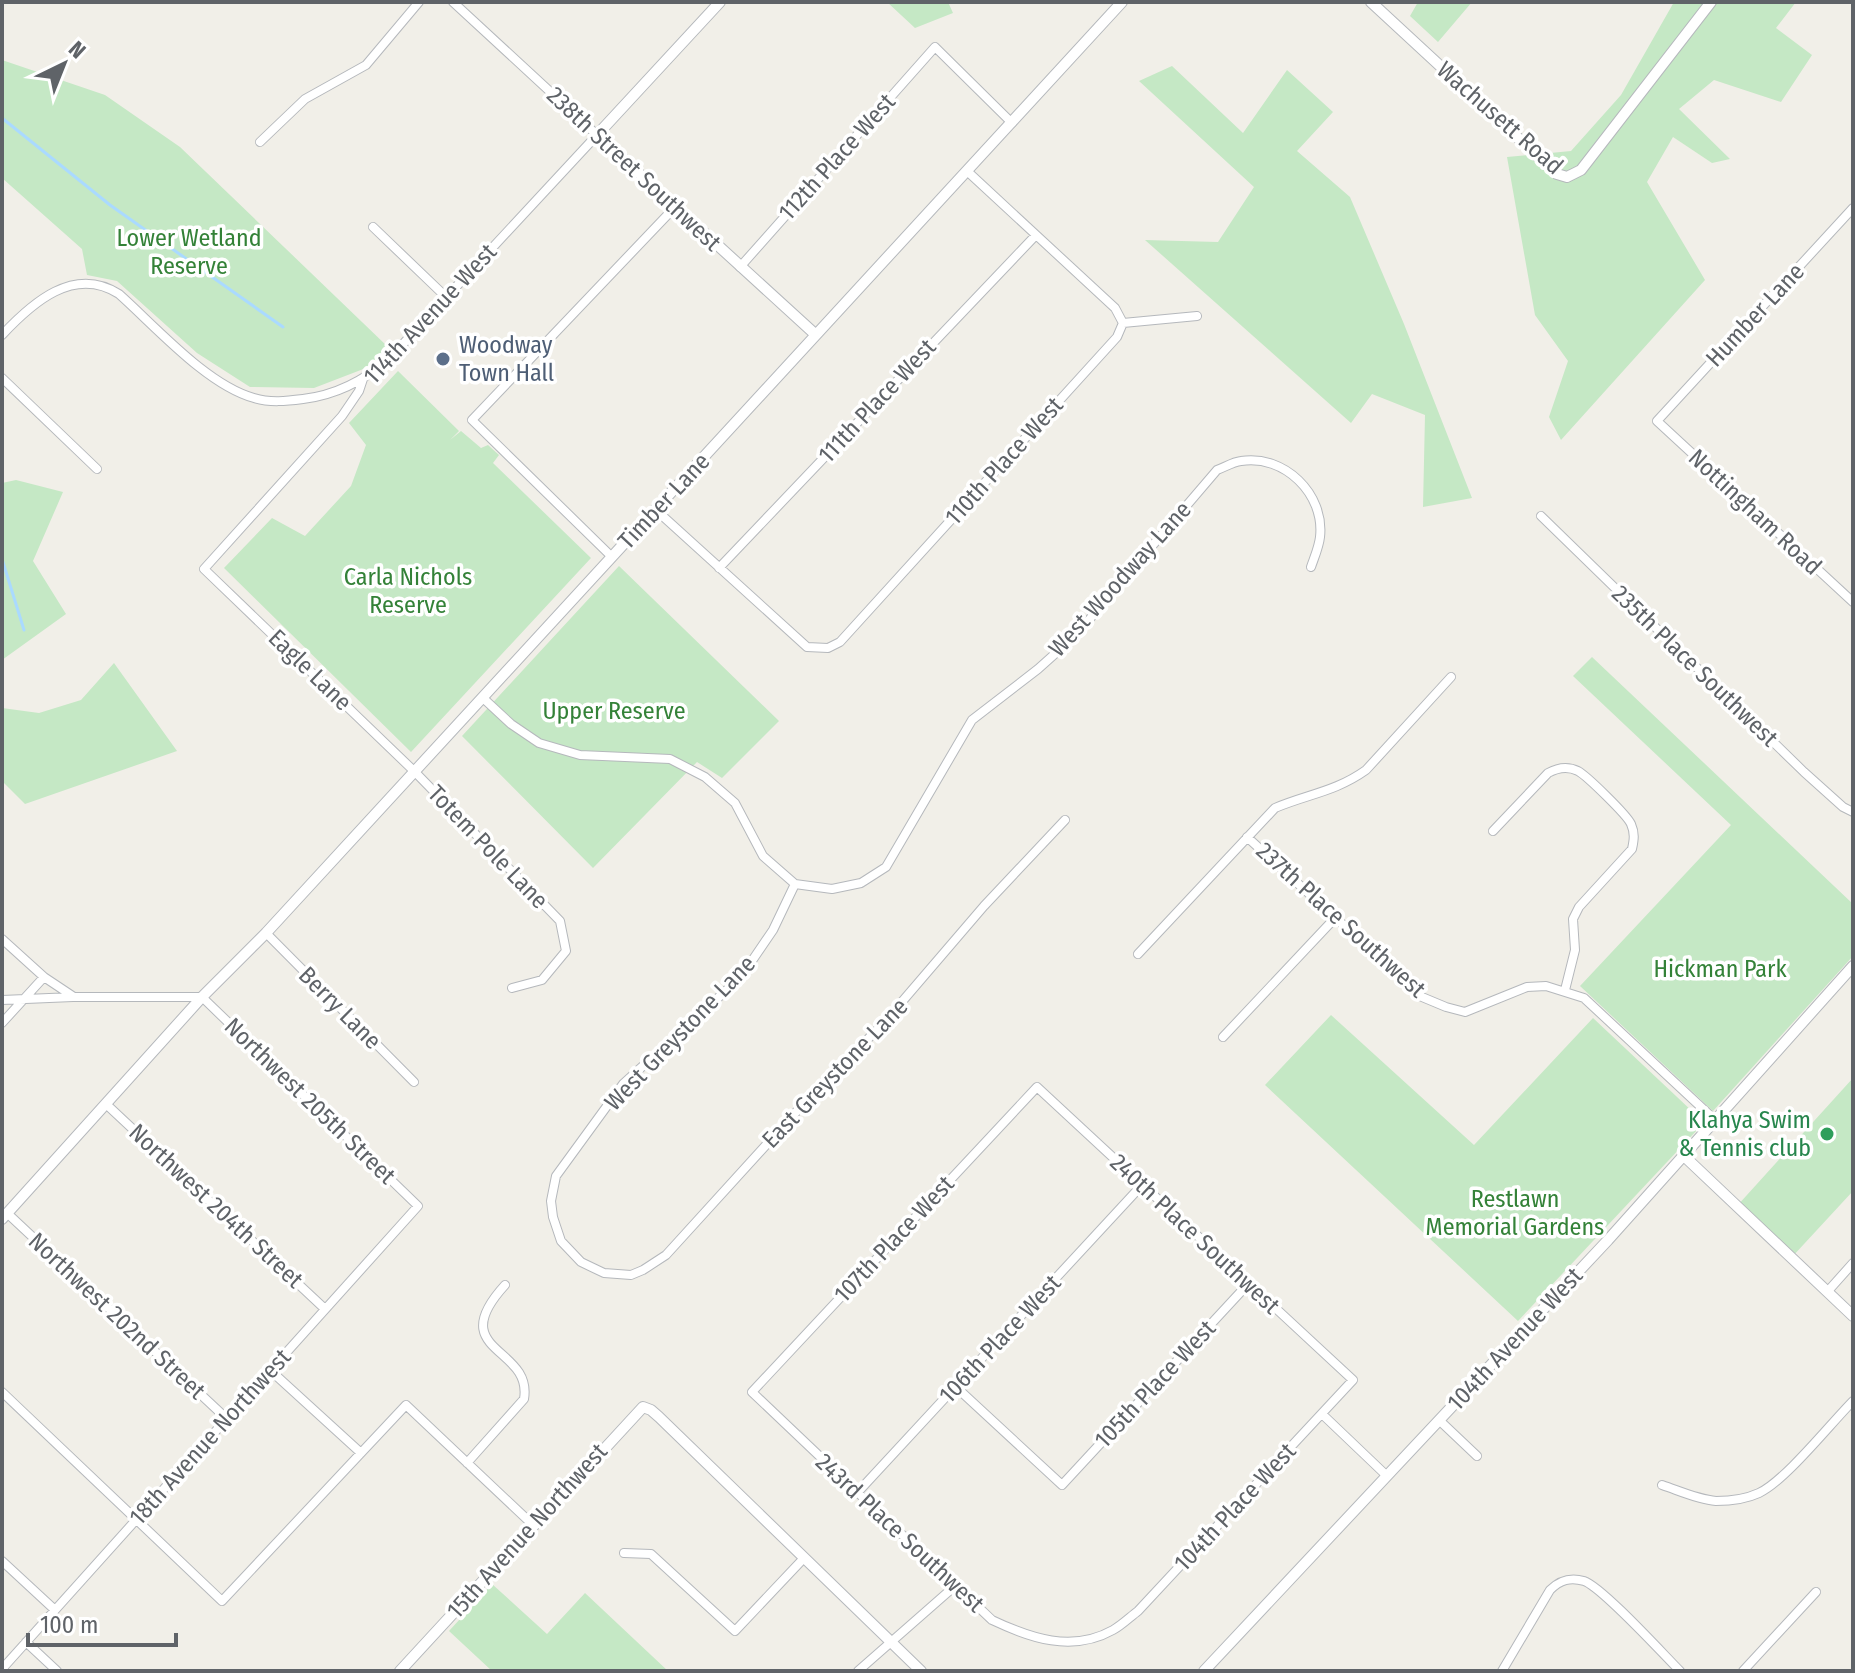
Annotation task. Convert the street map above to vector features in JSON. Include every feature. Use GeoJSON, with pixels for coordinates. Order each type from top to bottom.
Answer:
{"type":"FeatureCollection","features":[{"type":"Feature","properties":{"kind":"street"},"geometry":{"type":"LineString","coordinates":[[260,142],[305,99],[366,65],[419,2]]}},
{"type":"Feature","properties":{"kind":"street","name":"238th Street Southwest"},"geometry":{"type":"LineString","coordinates":[[453,2],[816,335]]}},
{"type":"Feature","properties":{"kind":"street"},"geometry":{"type":"LineString","coordinates":[[597,135],[720,2]]}},
{"type":"Feature","properties":{"kind":"street","name":"Timber Lane"},"geometry":{"type":"LineString","coordinates":[[5,1216],[202,997],[266,933],[415,772],[1122,2]]}},
{"type":"Feature","properties":{"kind":"street","name":"Wachusett Road"},"geometry":{"type":"LineString","coordinates":[[1371,2],[1557,174],[1567,177],[1581,170],[1711,2]]}},
{"type":"Feature","properties":{"kind":"street","name":"112th Place West"},"geometry":{"type":"LineString","coordinates":[[740,267],[935,47],[1012,123]]}},
{"type":"Feature","properties":{"kind":"street","name":"114th Avenue West"},"geometry":{"type":"LineString","coordinates":[[204,569],[342,416],[359,391],[363,379],[390,358],[597,135]]}},
{"type":"Feature","properties":{"kind":"street"},"geometry":{"type":"LineString","coordinates":[[967,171],[1115,308],[1123,323],[1197,316]]}},
{"type":"Feature","properties":{"kind":"street"},"geometry":{"type":"LineString","coordinates":[[612,557],[472,420],[675,207]]}},
{"type":"Feature","properties":{"kind":"street","name":"Humber Lane"},"geometry":{"type":"LineString","coordinates":[[1657,421],[1853,208]]}},
{"type":"Feature","properties":{"kind":"street"},"geometry":{"type":"LineString","coordinates":[[373,227],[446,297]]}},
{"type":"Feature","properties":{"kind":"street","name":"111th Place West"},"geometry":{"type":"LineString","coordinates":[[719,568],[1036,235]]}},
{"type":"Feature","properties":{"kind":"street"},"geometry":{"type":"LineString","coordinates":[[2,335],[37,300],[52,291],[67,286],[95,284],[107,286],[119,294],[215,380],[246,396],[282,402],[315,398],[363,379]]}},
{"type":"Feature","properties":{"kind":"street","name":"110th Place West"},"geometry":{"type":"LineString","coordinates":[[719,568],[807,647],[828,648],[840,642],[1117,337],[1123,323]]}},
{"type":"Feature","properties":{"kind":"street"},"geometry":{"type":"LineString","coordinates":[[2,378],[97,469]]}},
{"type":"Feature","properties":{"kind":"street","name":"Nottingham Road"},"geometry":{"type":"LineString","coordinates":[[1657,421],[1853,602]]}},
{"type":"Feature","properties":{"kind":"street","name":"West Woodway Lane"},"geometry":{"type":"LineString","coordinates":[[795,884],[832,889],[861,883],[886,867],[972,720],[1076,635],[1217,470],[1242,461],[1269,464],[1293,474],[1310,491],[1319,514],[1320,537],[1311,567]]}},
{"type":"Feature","properties":{"kind":"street"},"geometry":{"type":"LineString","coordinates":[[656,510],[719,568]]}},
{"type":"Feature","properties":{"kind":"street","name":"235th Place Southwest"},"geometry":{"type":"LineString","coordinates":[[1541,516],[1804,772],[1843,807],[1853,812]]}},
{"type":"Feature","properties":{"kind":"street","name":"Eagle Lane"},"geometry":{"type":"LineString","coordinates":[[204,569],[415,772]]}},
{"type":"Feature","properties":{"kind":"street"},"geometry":{"type":"LineString","coordinates":[[1138,954],[1275,808],[1350,782],[1366,770],[1451,677]]}},
{"type":"Feature","properties":{"kind":"street"},"geometry":{"type":"LineString","coordinates":[[483,698],[511,724],[539,743],[580,755],[670,759],[705,777],[735,803],[763,856],[795,884]]}},
{"type":"Feature","properties":{"kind":"street"},"geometry":{"type":"LineString","coordinates":[[1493,831],[1548,773],[1557,768],[1578,771],[1625,815],[1632,826],[1635,838],[1632,849],[1579,907],[1573,919],[1575,950],[1565,990]]}},
{"type":"Feature","properties":{"kind":"street","name":"Totem Pole Lane"},"geometry":{"type":"LineString","coordinates":[[415,772],[560,921],[566,951],[542,980],[512,988]]}},
{"type":"Feature","properties":{"kind":"street","name":"East Greystone Lane"},"geometry":{"type":"LineString","coordinates":[[581,1262],[604,1273],[631,1275],[666,1255],[817,1089],[892,1014],[984,906],[1065,820]]}},
{"type":"Feature","properties":{"kind":"street","name":"237th Place Southwest"},"geometry":{"type":"LineString","coordinates":[[1247,837],[1422,997],[1465,1012],[1527,987],[1546,986],[1565,990],[1584,998],[1715,1120]]}},
{"type":"Feature","properties":{"kind":"street","name":"West Greystone Lane"},"geometry":{"type":"LineString","coordinates":[[581,1262],[561,1241],[553,1217],[551,1201],[556,1176],[623,1084],[741,977],[773,930],[795,884]]}},
{"type":"Feature","properties":{"kind":"street"},"geometry":{"type":"LineString","coordinates":[[1223,1037],[1335,918]]}},
{"type":"Feature","properties":{"kind":"street","name":"Berry Lane"},"geometry":{"type":"LineString","coordinates":[[266,933],[414,1082]]}},
{"type":"Feature","properties":{"kind":"street"},"geometry":{"type":"LineString","coordinates":[[2,939],[44,977],[74,997]]}},
{"type":"Feature","properties":{"kind":"street","name":"104th Avenue West"},"geometry":{"type":"LineString","coordinates":[[1204,1671],[1684,1156],[1853,966]]}},
{"type":"Feature","properties":{"kind":"street"},"geometry":{"type":"LineString","coordinates":[[2,1023],[44,977]]}},
{"type":"Feature","properties":{"kind":"street"},"geometry":{"type":"LineString","coordinates":[[2,1000],[202,997]]}},
{"type":"Feature","properties":{"kind":"street","name":"Northwest 205th Street"},"geometry":{"type":"LineString","coordinates":[[202,997],[418,1206]]}},
{"type":"Feature","properties":{"kind":"street","name":"240th Place Southwest"},"geometry":{"type":"LineString","coordinates":[[1037,1087],[1353,1380]]}},
{"type":"Feature","properties":{"kind":"street","name":"107th Place West"},"geometry":{"type":"LineString","coordinates":[[752,1392],[1037,1087]]}},
{"type":"Feature","properties":{"kind":"street","name":"Northwest 204th Street"},"geometry":{"type":"LineString","coordinates":[[106,1104],[325,1309]]}},
{"type":"Feature","properties":{"kind":"street"},"geometry":{"type":"LineString","coordinates":[[1684,1156],[1853,1316]]}},
{"type":"Feature","properties":{"kind":"street","name":"106th Place West"},"geometry":{"type":"LineString","coordinates":[[857,1493],[1142,1185]]}},
{"type":"Feature","properties":{"kind":"street","name":"18th Avenue Northwest"},"geometry":{"type":"LineString","coordinates":[[2,1669],[418,1206]]}},
{"type":"Feature","properties":{"kind":"street","name":"Northwest 202nd Street"},"geometry":{"type":"LineString","coordinates":[[5,1216],[227,1419]]}},
{"type":"Feature","properties":{"kind":"street"},"geometry":{"type":"LineString","coordinates":[[1828,1291],[1853,1263]]}},
{"type":"Feature","properties":{"kind":"street","name":"105th Place West"},"geometry":{"type":"LineString","coordinates":[[956,1387],[1062,1485],[1248,1284]]}},
{"type":"Feature","properties":{"kind":"street"},"geometry":{"type":"LineString","coordinates":[[467,1463],[524,1399],[526,1391],[520,1376],[485,1337],[481,1324],[491,1300],[505,1285]]}},
{"type":"Feature","properties":{"kind":"street"},"geometry":{"type":"LineString","coordinates":[[270,1370],[361,1453]]}},
{"type":"Feature","properties":{"kind":"street","name":"104th Place West"},"geometry":{"type":"LineString","coordinates":[[1112,1631],[1138,1611],[1353,1380]]}},
{"type":"Feature","properties":{"kind":"street"},"geometry":{"type":"LineString","coordinates":[[2,1392],[222,1601],[406,1405],[533,1525]]}},
{"type":"Feature","properties":{"kind":"street","name":"243rd Place Southwest"},"geometry":{"type":"LineString","coordinates":[[752,1392],[992,1620],[1026,1636],[1058,1642],[1082,1640],[1112,1631]]}},
{"type":"Feature","properties":{"kind":"street"},"geometry":{"type":"LineString","coordinates":[[1662,1485],[1698,1498],[1717,1501],[1733,1501],[1760,1493],[1781,1477],[1853,1401]]}},
{"type":"Feature","properties":{"kind":"street","name":"15th Avenue Northwest"},"geometry":{"type":"LineString","coordinates":[[400,1671],[643,1407],[659,1417],[804,1558]]}},
{"type":"Feature","properties":{"kind":"street"},"geometry":{"type":"LineString","coordinates":[[1322,1414],[1387,1476]]}},
{"type":"Feature","properties":{"kind":"street"},"geometry":{"type":"LineString","coordinates":[[1439,1420],[1477,1456]]}},
{"type":"Feature","properties":{"kind":"street"},"geometry":{"type":"LineString","coordinates":[[624,1553],[651,1554],[735,1631],[804,1558],[921,1671]]}},
{"type":"Feature","properties":{"kind":"street"},"geometry":{"type":"LineString","coordinates":[[2,1561],[55,1610]]}},
{"type":"Feature","properties":{"kind":"street"},"geometry":{"type":"LineString","coordinates":[[1502,1671],[1550,1590],[1558,1581],[1571,1579],[1594,1587],[1680,1671]]}},
{"type":"Feature","properties":{"kind":"street"},"geometry":{"type":"LineString","coordinates":[[858,1671],[956,1585]]}},
{"type":"Feature","properties":{"kind":"street"},"geometry":{"type":"LineString","coordinates":[[1743,1671],[1816,1592]]}},
{"type":"Feature","properties":{"kind":"street"},"geometry":{"type":"LineString","coordinates":[[26,1642],[57,1671]]}},
{"type":"Feature","properties":{"kind":"green space"},"geometry":{"type":"Polygon","coordinates":[[[887,2],[948,2],[953,13],[915,28],[887,2]]]}},
{"type":"Feature","properties":{"kind":"green space"},"geometry":{"type":"Polygon","coordinates":[[[1418,2],[1472,2],[1438,42],[1410,16],[1418,2]]]}},
{"type":"Feature","properties":{"kind":"green space"},"geometry":{"type":"Polygon","coordinates":[[[1674,2],[1796,2],[1776,28],[1812,55],[1781,102],[1714,80],[1679,109],[1730,159],[1712,163],[1673,137],[1647,182],[1705,280],[1561,440],[1549,417],[1568,361],[1535,315],[1507,157],[1571,151],[1621,95],[1674,2]]]}},
{"type":"Feature","properties":{"kind":"green space","name":"Lower Wetland Reserve"},"geometry":{"type":"Polygon","coordinates":[[[2,60],[105,95],[180,147],[388,347],[366,368],[314,388],[250,387],[197,353],[117,281],[87,275],[82,249],[2,178],[2,60]]]}},
{"type":"Feature","properties":{"kind":"green space"},"geometry":{"type":"Polygon","coordinates":[[[1172,66],[1243,133],[1287,70],[1333,112],[1297,151],[1350,197],[1472,498],[1423,507],[1425,415],[1372,394],[1351,423],[1145,240],[1218,242],[1254,187],[1139,81],[1172,66]]]}},
{"type":"Feature","properties":{"kind":"green space","name":"Carla Nichols Reserve"},"geometry":{"type":"Polygon","coordinates":[[[398,371],[459,431],[450,440],[461,431],[481,448],[488,445],[499,455],[493,463],[591,558],[411,752],[224,568],[272,518],[305,536],[351,486],[366,445],[349,423],[398,371]]]}},
{"type":"Feature","properties":{"kind":"green space"},"geometry":{"type":"Polygon","coordinates":[[[16,480],[63,492],[33,561],[66,614],[2,660],[2,483],[16,480]]]}},
{"type":"Feature","properties":{"kind":"green space","name":"Carla Nichols Reserve"},"geometry":{"type":"Polygon","coordinates":[[[619,566],[779,721],[722,778],[697,762],[593,868],[462,736],[619,566]]]}},
{"type":"Feature","properties":{"kind":"green space","name":"Hickman Park"},"geometry":{"type":"Polygon","coordinates":[[[1592,657],[1853,904],[1853,956],[1713,1111],[1580,986],[1731,825],[1573,676],[1592,657]]]}},
{"type":"Feature","properties":{"kind":"green space"},"geometry":{"type":"Polygon","coordinates":[[[114,663],[177,751],[25,804],[2,781],[2,708],[39,713],[81,700],[114,663]]]}},
{"type":"Feature","properties":{"kind":"green space","name":"Restlawn Memorial Gardens"},"geometry":{"type":"Polygon","coordinates":[[[1331,1015],[1474,1145],[1593,1018],[1693,1112],[1698,1129],[1518,1321],[1265,1085],[1331,1015]]]}},
{"type":"Feature","properties":{"kind":"green space","name":"Klahya Swim & Tennis club"},"geometry":{"type":"Polygon","coordinates":[[[1853,1078],[1853,1191],[1792,1257],[1737,1206],[1853,1078]]]}},
{"type":"Feature","properties":{"kind":"green space"},"geometry":{"type":"Polygon","coordinates":[[[492,1584],[547,1634],[585,1593],[668,1671],[492,1671],[449,1631],[492,1584]]]}},
{"type":"Feature","properties":{"kind":"waterway"},"geometry":{"type":"LineString","coordinates":[[2,118],[110,205],[283,327]]}},
{"type":"Feature","properties":{"kind":"waterway"},"geometry":{"type":"LineString","coordinates":[[2,559],[24,630]]}},
{"type":"Feature","properties":{"kind":"place","name":"Woodway Town Hall"},"geometry":{"type":"Point","coordinates":[443,359]}},
{"type":"Feature","properties":{"kind":"place","name":"Klahya Swim & Tennis club"},"geometry":{"type":"Point","coordinates":[1827,1134]}},
{"type":"Feature","properties":{"kind":"park label","name":"Upper Reserve"},"geometry":{"type":"Point","coordinates":[614,711]}}]}
